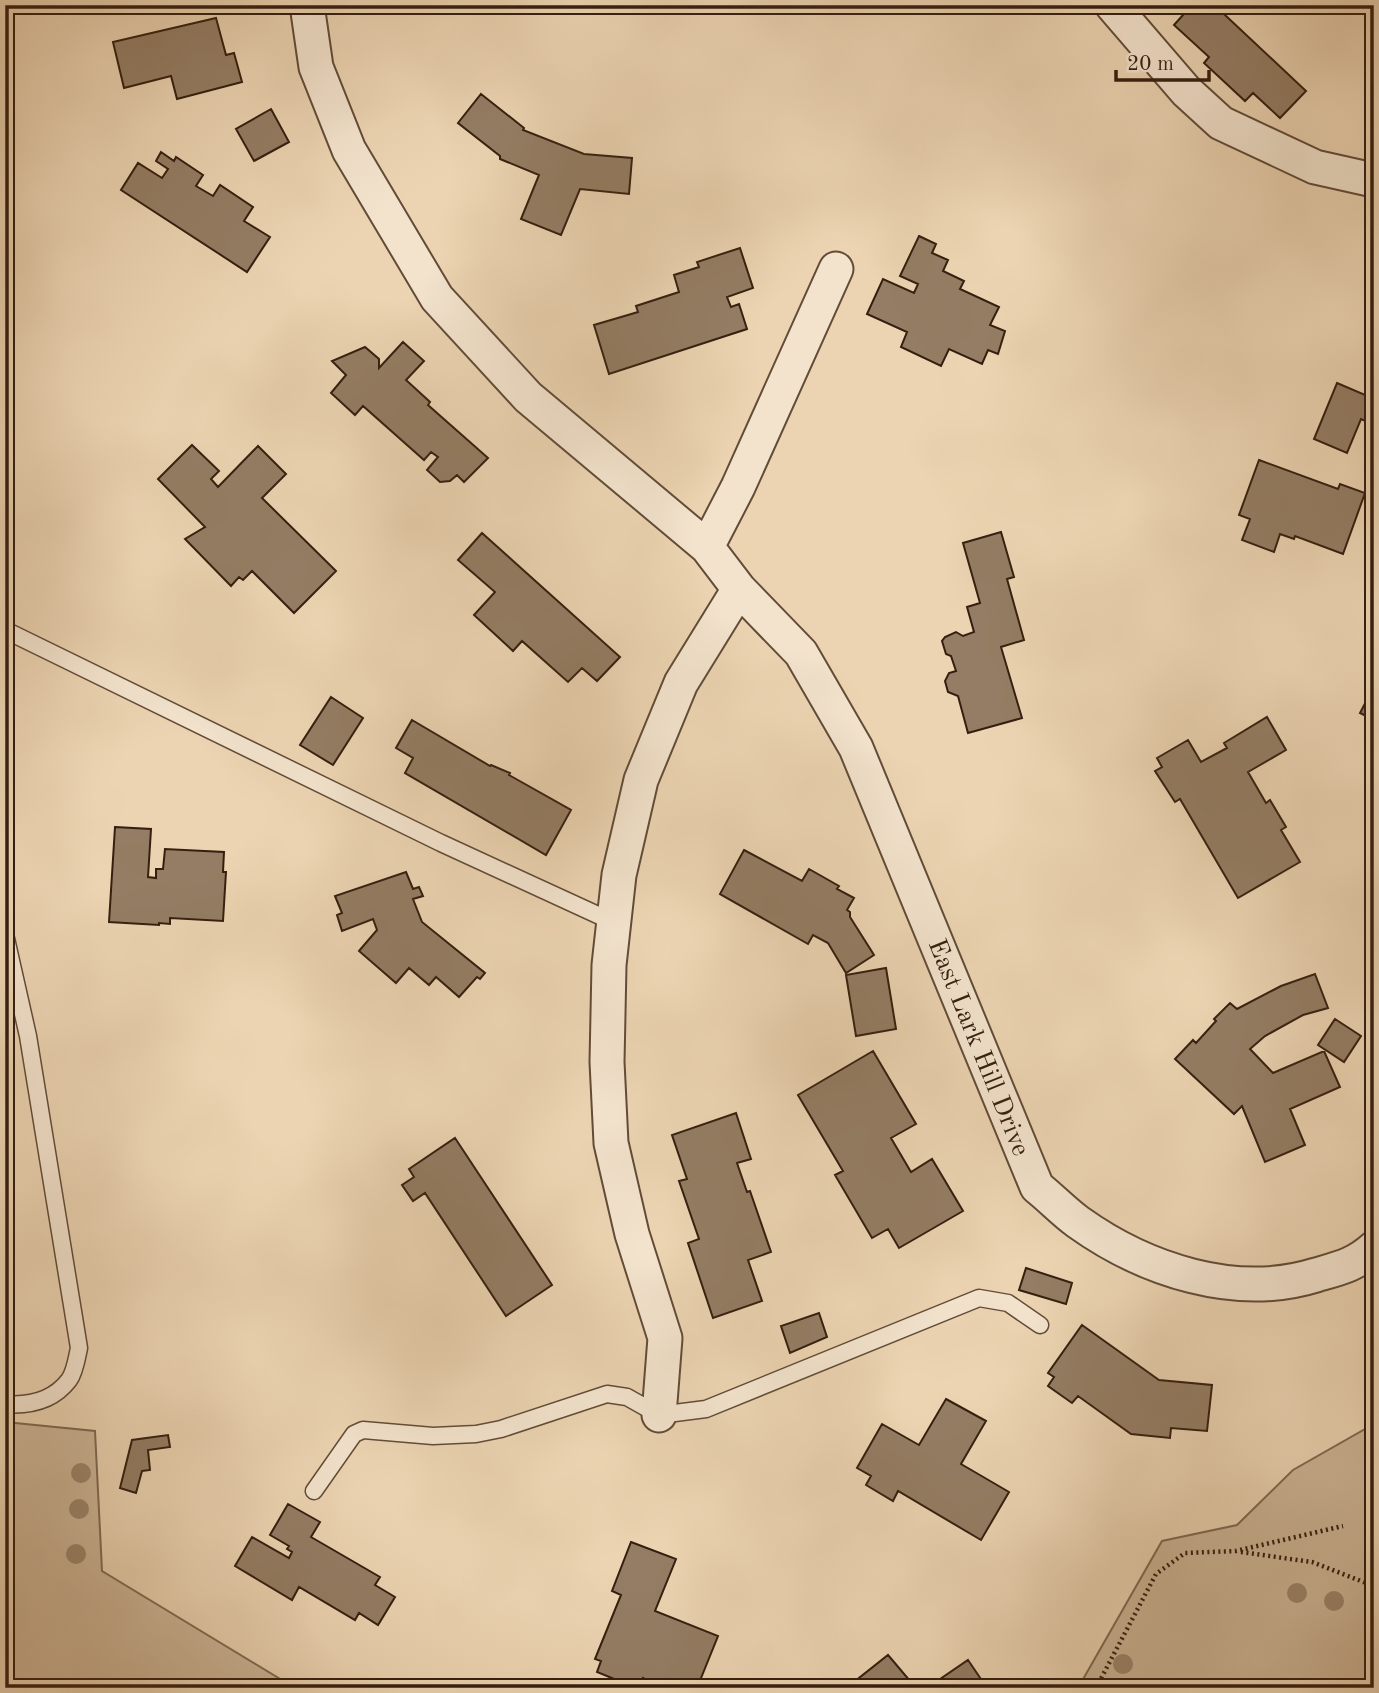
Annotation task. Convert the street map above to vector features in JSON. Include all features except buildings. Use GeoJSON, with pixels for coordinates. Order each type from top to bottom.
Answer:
{"type":"FeatureCollection","features":[{"type":"Feature","properties":{"kind":"street","name":"East Lark Hill Drive"},"geometry":{"type":"LineString","coordinates":[[307,5],[316,67],[349,150],[437,298],[528,397],[707,547],[738,589],[801,653],[856,748],[1037,1187],[1078,1222],[1125,1250],[1182,1275],[1246,1286],[1300,1280],[1359,1262],[1374,1248]]}},
{"type":"Feature","properties":{"kind":"street"},"geometry":{"type":"LineString","coordinates":[[1112,5],[1186,91],[1221,123],[1315,167],[1373,180]]}},
{"type":"Feature","properties":{"kind":"street"},"geometry":{"type":"LineString","coordinates":[[707,547],[738,487],[836,269]]}},
{"type":"Feature","properties":{"kind":"street"},"geometry":{"type":"LineString","coordinates":[[659,1415],[665,1338],[632,1234],[611,1143],[607,1055],[613,922],[619,875],[642,780],[681,683],[738,589]]}},
{"type":"Feature","properties":{"kind":"lane"},"geometry":{"type":"LineString","coordinates":[[5,630],[442,843],[613,922]]}},
{"type":"Feature","properties":{"kind":"lane"},"geometry":{"type":"LineString","coordinates":[[5,934],[28,1036],[79,1348],[71,1379],[49,1398],[25,1406],[5,1404]]}},
{"type":"Feature","properties":{"kind":"lane"},"geometry":{"type":"LineString","coordinates":[[314,1491],[354,1434],[363,1430],[433,1436],[476,1434],[501,1429],[607,1394],[627,1397],[659,1415],[706,1409],[979,1298],[1009,1303],[1040,1325]]}},
{"type":"Feature","properties":{"kind":"path"},"geometry":{"type":"LineString","coordinates":[[1236,1551],[1343,1526]]}},
{"type":"Feature","properties":{"kind":"path"},"geometry":{"type":"LineString","coordinates":[[1096,1688],[1156,1574],[1185,1553],[1236,1551],[1312,1562],[1374,1586]]}},
{"type":"Feature","properties":{"kind":"shaded area"},"geometry":{"type":"Polygon","coordinates":[[[5,1422],[95,1431],[102,1571],[295,1688],[5,1688],[5,1422]]]}},
{"type":"Feature","properties":{"kind":"shaded area"},"geometry":{"type":"Polygon","coordinates":[[[1374,1424],[1374,1688],[1078,1688],[1162,1541],[1237,1525],[1293,1470],[1374,1424]]]}}]}
